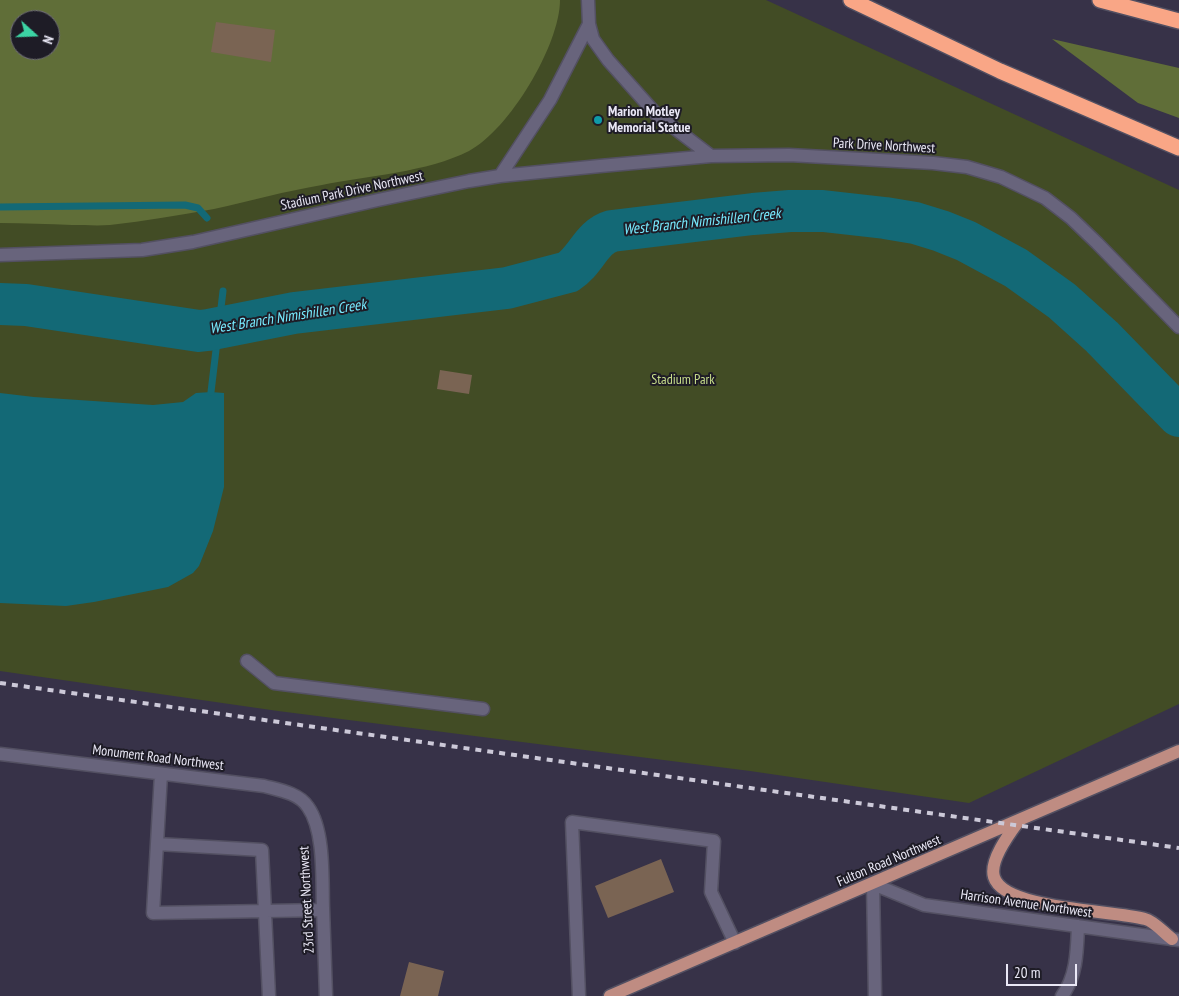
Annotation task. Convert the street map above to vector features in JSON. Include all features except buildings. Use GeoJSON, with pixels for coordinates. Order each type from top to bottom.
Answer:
{"type":"FeatureCollection","features":[{"type":"Feature","properties":{"kind":"highway"},"geometry":{"type":"LineString","coordinates":[[851,0],[1000,71],[1179,148]]}},
{"type":"Feature","properties":{"kind":"highway"},"geometry":{"type":"LineString","coordinates":[[1100,0],[1179,21]]}},
{"type":"Feature","properties":{"kind":"main road","name":"Fulton Road Northwest"},"geometry":{"type":"LineString","coordinates":[[613,995],[1179,751]]}},
{"type":"Feature","properties":{"kind":"main road"},"geometry":{"type":"LineString","coordinates":[[1019,821],[1002,844],[996,859],[993,875],[999,886],[1007,893],[1032,902],[1147,919],[1176,940]]}},
{"type":"Feature","properties":{"kind":"street"},"geometry":{"type":"LineString","coordinates":[[588,0],[589,24],[593,39],[608,60],[656,114],[711,156]]}},
{"type":"Feature","properties":{"kind":"street"},"geometry":{"type":"LineString","coordinates":[[500,176],[550,100],[589,24]]}},
{"type":"Feature","properties":{"kind":"street","name":"Park Drive Northwest"},"geometry":{"type":"LineString","coordinates":[[711,156],[789,155],[934,163],[967,167],[1001,177],[1044,198],[1071,218],[1179,327]]}},
{"type":"Feature","properties":{"kind":"street","name":"Stadium Park Drive Northwest"},"geometry":{"type":"LineString","coordinates":[[0,255],[142,250],[193,242],[386,198],[500,176],[711,156]]}},
{"type":"Feature","properties":{"kind":"street"},"geometry":{"type":"LineString","coordinates":[[246,661],[274,683],[483,709]]}},
{"type":"Feature","properties":{"kind":"street","name":"Monument Road Northwest"},"geometry":{"type":"LineString","coordinates":[[0,754],[264,786],[288,792],[308,806]]}},
{"type":"Feature","properties":{"kind":"street"},"geometry":{"type":"LineString","coordinates":[[161,774],[153,913],[323,910]]}},
{"type":"Feature","properties":{"kind":"street","name":"23rd Street Northwest"},"geometry":{"type":"LineString","coordinates":[[308,806],[321,844],[326,996]]}},
{"type":"Feature","properties":{"kind":"street"},"geometry":{"type":"LineString","coordinates":[[579,996],[572,822],[714,841],[712,892],[735,943]]}},
{"type":"Feature","properties":{"kind":"street"},"geometry":{"type":"LineString","coordinates":[[157,844],[262,850],[269,996]]}},
{"type":"Feature","properties":{"kind":"street"},"geometry":{"type":"LineString","coordinates":[[873,884],[875,996]]}},
{"type":"Feature","properties":{"kind":"street","name":"Harrison Avenue Northwest"},"geometry":{"type":"LineString","coordinates":[[873,884],[924,905],[1176,940]]}},
{"type":"Feature","properties":{"kind":"street"},"geometry":{"type":"LineString","coordinates":[[1062,996],[1072,976],[1076,960],[1078,926]]}},
{"type":"Feature","properties":{"kind":"green space","name":"Stadium Park"},"geometry":{"type":"Polygon","coordinates":[[[0,0],[766,0],[1179,190],[1179,704],[969,803],[750,771],[278,711],[0,671],[0,0]]]}},
{"type":"Feature","properties":{"kind":"shaded area"},"geometry":{"type":"Polygon","coordinates":[[[0,0],[560,0],[558,19],[551,40],[530,84],[500,125],[469,151],[416,169],[308,187],[214,209],[136,222],[100,225],[0,223],[0,0]]]}},
{"type":"Feature","properties":{"kind":"shaded area"},"geometry":{"type":"Polygon","coordinates":[[[1052,39],[1179,68],[1179,118],[1138,103],[1052,39]]]}},
{"type":"Feature","properties":{"kind":"shaded area"},"geometry":{"type":"Polygon","coordinates":[[[0,393],[153,405],[183,402],[196,393],[224,393],[224,487],[213,531],[199,566],[193,573],[168,587],[94,602],[66,606],[0,603],[0,393]]]}},
{"type":"Feature","properties":{"kind":"waterway"},"geometry":{"type":"LineString","coordinates":[[0,207],[185,205],[198,208],[207,218]]}},
{"type":"Feature","properties":{"kind":"waterway","name":"West Branch Nimishillen Creek"},"geometry":{"type":"LineString","coordinates":[[0,304],[26,305],[199,331],[208,330],[294,313],[507,288],[568,272],[580,262],[599,238],[612,231],[753,214],[823,211],[915,223],[966,241],[1016,268],[1062,301],[1102,337],[1179,416]]}},
{"type":"Feature","properties":{"kind":"waterway"},"geometry":{"type":"LineString","coordinates":[[211,392],[223,291]]}},
{"type":"Feature","properties":{"kind":"railway"},"geometry":{"type":"LineString","coordinates":[[0,683],[1179,848]]}},
{"type":"Feature","properties":{"kind":"place","name":"Marion Motley Memorial Statue"},"geometry":{"type":"Point","coordinates":[598,120]}}]}
